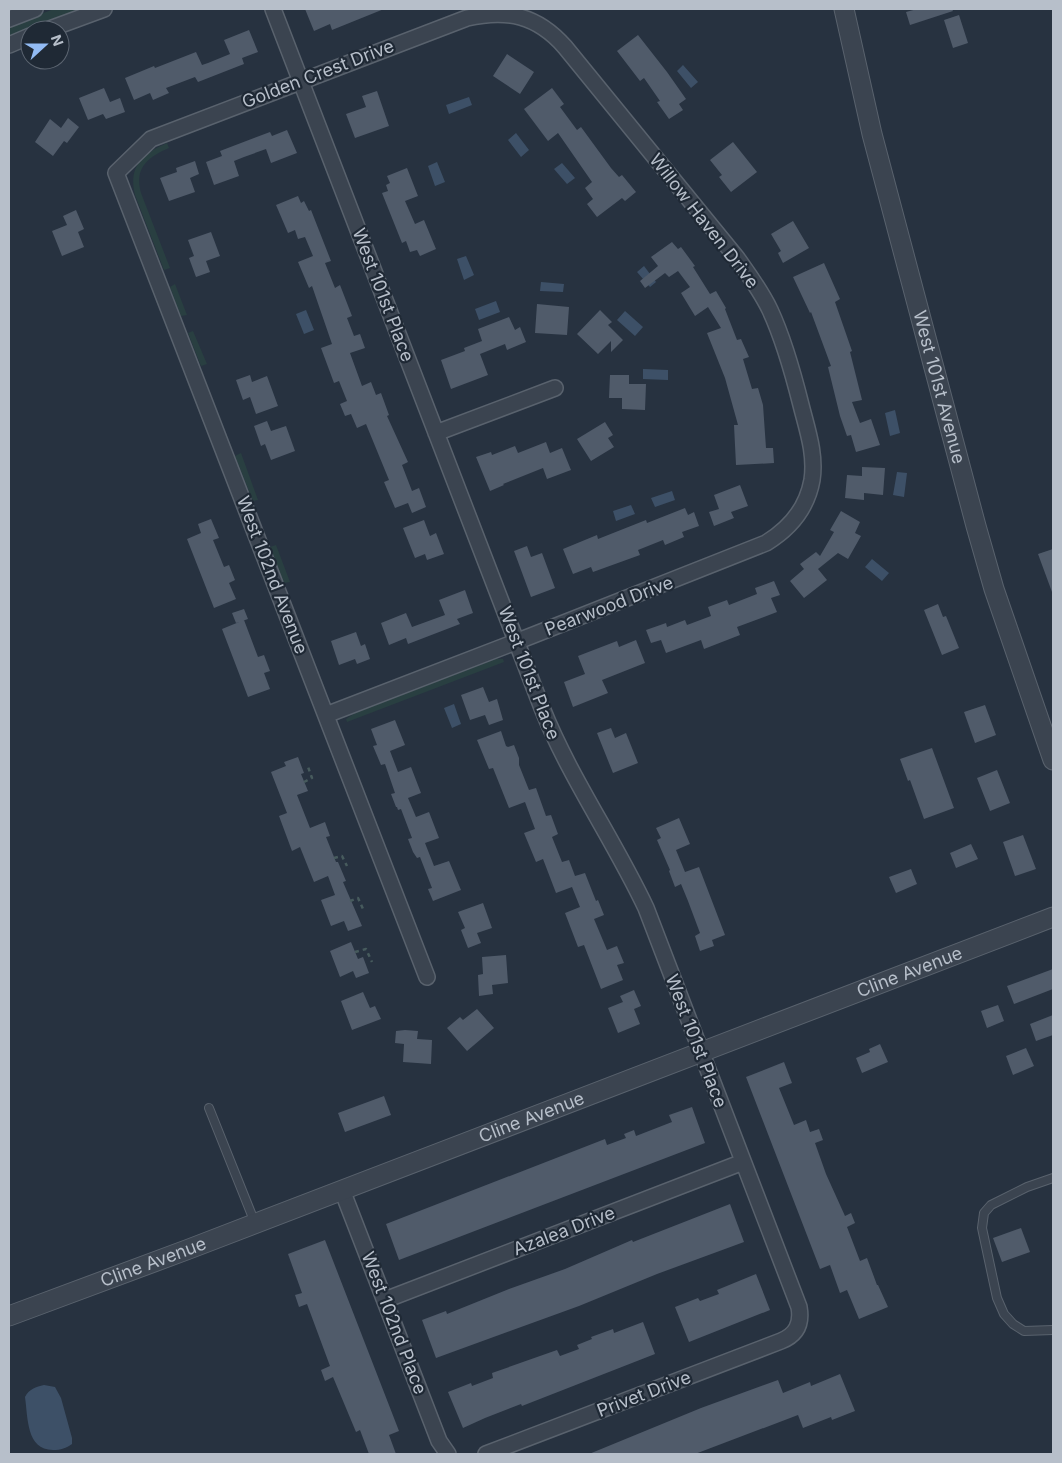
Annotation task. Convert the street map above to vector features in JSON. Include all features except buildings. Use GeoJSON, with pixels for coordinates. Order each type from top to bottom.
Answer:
{"type":"FeatureCollection","features":[{"type":"Feature","properties":{"kind":"street"},"geometry":{"type":"LineString","coordinates":[[9,19],[35,9]]}},
{"type":"Feature","properties":{"kind":"street"},"geometry":{"type":"LineString","coordinates":[[70,22],[104,9]]}},
{"type":"Feature","properties":{"kind":"street","name":"West 101st Place"},"geometry":{"type":"LineString","coordinates":[[273,9],[542,708],[561,753],[618,852],[646,908],[799,1308],[800,1321],[798,1328]]}},
{"type":"Feature","properties":{"kind":"street","name":"West 101st Avenue"},"geometry":{"type":"LineString","coordinates":[[844,9],[872,134],[976,526],[994,589],[1053,760]]}},
{"type":"Feature","properties":{"kind":"street","name":"Golden Crest Drive"},"geometry":{"type":"LineString","coordinates":[[116,173],[151,139],[467,18],[484,14],[503,14],[521,16],[533,22]]}},
{"type":"Feature","properties":{"kind":"street","name":"Willow Haven Drive"},"geometry":{"type":"LineString","coordinates":[[533,22],[551,32],[565,47],[737,258],[770,310],[788,356],[811,443],[813,462],[811,482],[799,513]]}},
{"type":"Feature","properties":{"kind":"street","name":"West 102nd Avenue"},"geometry":{"type":"LineString","coordinates":[[116,173],[427,977]]}},
{"type":"Feature","properties":{"kind":"street"},"geometry":{"type":"LineString","coordinates":[[436,433],[555,388]]}},
{"type":"Feature","properties":{"kind":"street","name":"Pearwood Drive"},"geometry":{"type":"LineString","coordinates":[[326,715],[517,642],[766,543],[785,530],[799,513]]}},
{"type":"Feature","properties":{"kind":"street","name":"Cline Avenue"},"geometry":{"type":"LineString","coordinates":[[9,1316],[189,1249],[1053,917]]}},
{"type":"Feature","properties":{"kind":"street","name":"Azalea Drive"},"geometry":{"type":"LineString","coordinates":[[385,1300],[743,1162]]}},
{"type":"Feature","properties":{"kind":"street","name":"West 102nd Place"},"geometry":{"type":"LineString","coordinates":[[342,1190],[439,1441],[448,1454]]}},
{"type":"Feature","properties":{"kind":"street","name":"Privet Drive"},"geometry":{"type":"LineString","coordinates":[[486,1454],[781,1342],[789,1338],[798,1328]]}},
{"type":"Feature","properties":{"kind":"lane"},"geometry":{"type":"LineString","coordinates":[[209,1108],[255,1223]]}},
{"type":"Feature","properties":{"kind":"lane"},"geometry":{"type":"LineString","coordinates":[[1053,1178],[1027,1186],[991,1205],[984,1213],[982,1228],[997,1298],[1004,1314],[1013,1324],[1024,1331],[1053,1330]]}},
{"type":"Feature","properties":{"kind":"path"},"geometry":{"type":"LineString","coordinates":[[304,782],[312,778],[307,764]]}},
{"type":"Feature","properties":{"kind":"path"},"geometry":{"type":"LineString","coordinates":[[334,858],[342,856],[347,866]]}},
{"type":"Feature","properties":{"kind":"path"},"geometry":{"type":"LineString","coordinates":[[350,901],[358,898],[364,911]]}},
{"type":"Feature","properties":{"kind":"path"},"geometry":{"type":"LineString","coordinates":[[355,952],[366,949],[372,962]]}},
{"type":"Feature","properties":{"kind":"green space"},"geometry":{"type":"Polygon","coordinates":[[[54,9],[91,9],[62,20],[25,20],[54,9]]]}},
{"type":"Feature","properties":{"kind":"green space"},"geometry":{"type":"Polygon","coordinates":[[[20,22],[20,35],[9,40],[9,26],[20,22]]]}},
{"type":"Feature","properties":{"kind":"green space"},"geometry":{"type":"Polygon","coordinates":[[[167,143],[169,148],[155,155],[144,164],[139,177],[141,193],[170,268],[164,270],[135,195],[133,185],[135,169],[139,163],[150,152],[167,143]]]}},
{"type":"Feature","properties":{"kind":"green space"},"geometry":{"type":"Polygon","coordinates":[[[175,284],[187,315],[181,316],[170,287],[175,284]]]}},
{"type":"Feature","properties":{"kind":"green space"},"geometry":{"type":"Polygon","coordinates":[[[193,331],[207,364],[201,366],[188,333],[193,331]]]}},
{"type":"Feature","properties":{"kind":"green space"},"geometry":{"type":"Polygon","coordinates":[[[241,453],[258,500],[253,501],[235,456],[241,453]]]}},
{"type":"Feature","properties":{"kind":"green space"},"geometry":{"type":"Polygon","coordinates":[[[276,545],[290,582],[284,583],[270,547],[276,545]]]}},
{"type":"Feature","properties":{"kind":"green space"},"geometry":{"type":"Polygon","coordinates":[[[496,659],[503,659],[504,662],[347,722],[346,719],[355,713],[496,659]]]}},
{"type":"Feature","properties":{"kind":"water"},"geometry":{"type":"Polygon","coordinates":[[[683,65],[698,82],[691,88],[677,71],[683,65]]]}},
{"type":"Feature","properties":{"kind":"water"},"geometry":{"type":"Polygon","coordinates":[[[469,97],[472,105],[449,114],[446,105],[469,97]]]}},
{"type":"Feature","properties":{"kind":"water"},"geometry":{"type":"Polygon","coordinates":[[[516,133],[529,150],[521,157],[508,140],[516,133]]]}},
{"type":"Feature","properties":{"kind":"water"},"geometry":{"type":"Polygon","coordinates":[[[437,162],[445,182],[435,186],[428,166],[437,162]]]}},
{"type":"Feature","properties":{"kind":"water"},"geometry":{"type":"Polygon","coordinates":[[[562,163],[575,178],[567,184],[554,169],[562,163]]]}},
{"type":"Feature","properties":{"kind":"water"},"geometry":{"type":"Polygon","coordinates":[[[466,256],[474,275],[464,280],[457,259],[466,256]]]}},
{"type":"Feature","properties":{"kind":"water"},"geometry":{"type":"Polygon","coordinates":[[[644,266],[656,282],[650,287],[637,272],[644,266]]]}},
{"type":"Feature","properties":{"kind":"water"},"geometry":{"type":"Polygon","coordinates":[[[541,282],[564,284],[563,292],[540,291],[541,282]]]}},
{"type":"Feature","properties":{"kind":"water"},"geometry":{"type":"Polygon","coordinates":[[[496,301],[500,312],[479,320],[475,309],[496,301]]]}},
{"type":"Feature","properties":{"kind":"water"},"geometry":{"type":"Polygon","coordinates":[[[306,310],[314,330],[304,334],[296,314],[306,310]]]}},
{"type":"Feature","properties":{"kind":"water"},"geometry":{"type":"Polygon","coordinates":[[[625,311],[643,327],[635,336],[617,320],[625,311]]]}},
{"type":"Feature","properties":{"kind":"water"},"geometry":{"type":"Polygon","coordinates":[[[643,369],[668,370],[668,380],[643,379],[643,369]]]}},
{"type":"Feature","properties":{"kind":"water"},"geometry":{"type":"Polygon","coordinates":[[[895,410],[900,433],[890,436],[885,413],[895,410]]]}},
{"type":"Feature","properties":{"kind":"water"},"geometry":{"type":"Polygon","coordinates":[[[897,472],[907,473],[904,497],[893,495],[897,472]]]}},
{"type":"Feature","properties":{"kind":"water"},"geometry":{"type":"Polygon","coordinates":[[[672,491],[675,500],[655,507],[651,498],[672,491]]]}},
{"type":"Feature","properties":{"kind":"water"},"geometry":{"type":"Polygon","coordinates":[[[631,505],[635,514],[616,521],[613,511],[631,505]]]}},
{"type":"Feature","properties":{"kind":"water"},"geometry":{"type":"Polygon","coordinates":[[[872,559],[889,573],[882,581],[865,567],[872,559]]]}},
{"type":"Feature","properties":{"kind":"water"},"geometry":{"type":"Polygon","coordinates":[[[454,704],[461,724],[452,728],[444,708],[454,704]]]}},
{"type":"Feature","properties":{"kind":"water"},"geometry":{"type":"Polygon","coordinates":[[[44,1385],[55,1387],[61,1398],[72,1438],[72,1444],[65,1448],[44,1449],[33,1439],[30,1431],[25,1397],[31,1390],[44,1385]]]}}]}
